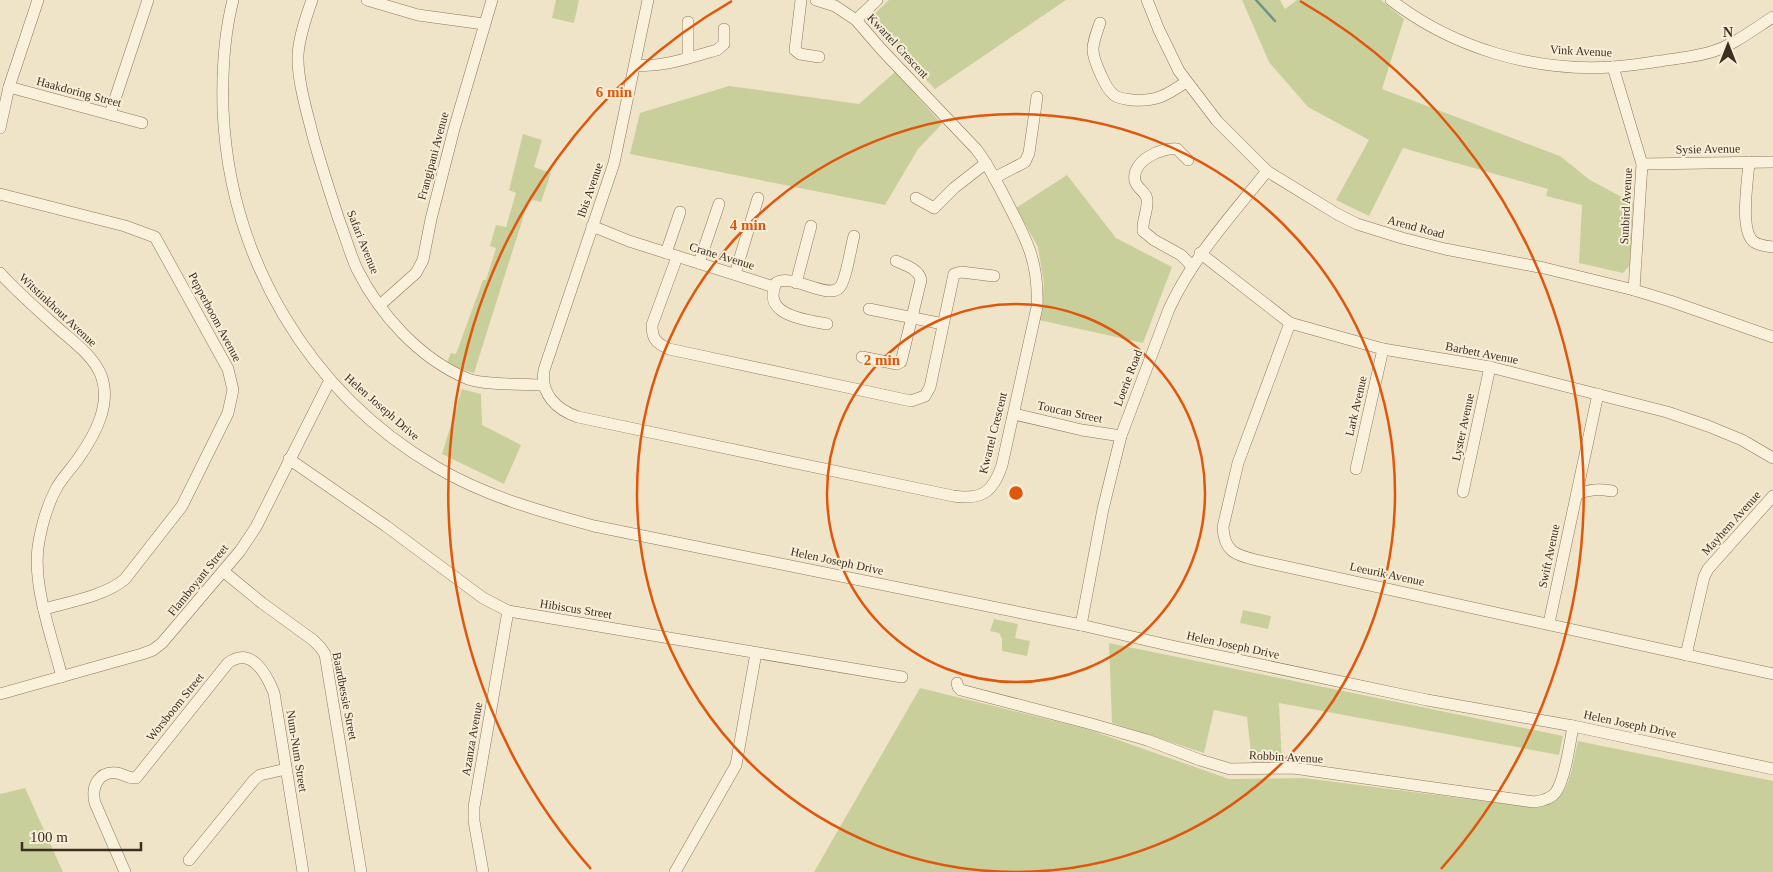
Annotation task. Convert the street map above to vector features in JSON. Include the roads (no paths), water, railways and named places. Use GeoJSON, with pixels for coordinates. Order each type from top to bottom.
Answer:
{"type":"FeatureCollection","features":[{"type":"Feature","properties":{"kind":"street"},"geometry":{"type":"LineString","coordinates":[[0,128],[9,87],[38,0]]}},
{"type":"Feature","properties":{"kind":"street"},"geometry":{"type":"LineString","coordinates":[[110,114],[148,0]]}},
{"type":"Feature","properties":{"kind":"street","name":"Helen Joseph Drive"},"geometry":{"type":"LineString","coordinates":[[233,0],[226,33],[224,62],[224,129],[228,163],[249,245],[274,299],[290,328],[330,380],[373,421],[411,452],[463,482],[530,508],[594,526],[1081,625],[1427,700],[1573,726],[1773,768]]}},
{"type":"Feature","properties":{"kind":"street","name":"Safari Avenue"},"geometry":{"type":"LineString","coordinates":[[312,0],[298,52],[300,74],[308,117],[326,181],[351,255],[364,282],[391,320],[433,359],[470,380],[543,385]]}},
{"type":"Feature","properties":{"kind":"street"},"geometry":{"type":"LineString","coordinates":[[367,0],[418,15],[484,24]]}},
{"type":"Feature","properties":{"kind":"street","name":"Frangipani Avenue"},"geometry":{"type":"LineString","coordinates":[[380,305],[416,273],[423,260],[431,219],[454,129],[492,0]]}},
{"type":"Feature","properties":{"kind":"street","name":"Ibis Avenue"},"geometry":{"type":"LineString","coordinates":[[543,385],[544,370],[614,163],[648,0]]}},
{"type":"Feature","properties":{"kind":"street"},"geometry":{"type":"LineString","coordinates":[[801,0],[795,50],[800,54],[819,56]]}},
{"type":"Feature","properties":{"kind":"street","name":"Kwartel Crescent"},"geometry":{"type":"LineString","coordinates":[[543,385],[552,401],[559,408],[578,417],[964,498],[981,495],[995,483],[1002,465],[1037,307],[1038,287],[1030,249],[986,163],[958,128],[881,49],[856,20],[835,6],[816,0]]}},
{"type":"Feature","properties":{"kind":"street"},"geometry":{"type":"LineString","coordinates":[[856,20],[878,0]]}},
{"type":"Feature","properties":{"kind":"street","name":"Arend Road"},"geometry":{"type":"LineString","coordinates":[[1148,0],[1159,30],[1186,82],[1217,121],[1267,171],[1319,204],[1357,224],[1402,238],[1445,249],[1552,270],[1634,290],[1773,337]]}},
{"type":"Feature","properties":{"kind":"street","name":"Vink Avenue"},"geometry":{"type":"LineString","coordinates":[[1391,0],[1440,32],[1476,48],[1552,65],[1613,67],[1714,51],[1733,42],[1773,17]]}},
{"type":"Feature","properties":{"kind":"street"},"geometry":{"type":"LineString","coordinates":[[688,22],[688,57]]}},
{"type":"Feature","properties":{"kind":"street"},"geometry":{"type":"LineString","coordinates":[[1100,24],[1092,51],[1094,60],[1106,85],[1113,94],[1122,99],[1156,100],[1169,94],[1186,82]]}},
{"type":"Feature","properties":{"kind":"street"},"geometry":{"type":"LineString","coordinates":[[635,65],[654,66],[717,50],[724,44],[724,30]]}},
{"type":"Feature","properties":{"kind":"street","name":"Sunbird Avenue"},"geometry":{"type":"LineString","coordinates":[[1613,67],[1642,164],[1634,290]]}},
{"type":"Feature","properties":{"kind":"street","name":"Haakdoring Street"},"geometry":{"type":"LineString","coordinates":[[9,87],[142,123]]}},
{"type":"Feature","properties":{"kind":"street"},"geometry":{"type":"LineString","coordinates":[[994,178],[1026,162],[1037,97]]}},
{"type":"Feature","properties":{"kind":"street"},"geometry":{"type":"LineString","coordinates":[[1188,160],[1177,149],[1164,149],[1140,163],[1135,178],[1148,201],[1143,231],[1154,240],[1181,255],[1192,266]]}},
{"type":"Feature","properties":{"kind":"street"},"geometry":{"type":"LineString","coordinates":[[1749,162],[1746,207],[1747,231],[1754,242],[1773,247]]}},
{"type":"Feature","properties":{"kind":"street","name":"Sysie Avenue"},"geometry":{"type":"LineString","coordinates":[[1642,164],[1773,162]]}},
{"type":"Feature","properties":{"kind":"street"},"geometry":{"type":"LineString","coordinates":[[916,198],[934,208],[954,188],[986,163]]}},
{"type":"Feature","properties":{"kind":"street","name":"Loerie Road"},"geometry":{"type":"LineString","coordinates":[[1081,625],[1103,509],[1121,436],[1169,309],[1178,289],[1200,253],[1267,171]]}},
{"type":"Feature","properties":{"kind":"street","name":"Pepperboom Avenue"},"geometry":{"type":"LineString","coordinates":[[0,194],[125,226],[155,237],[228,369],[233,390],[228,413],[182,506],[126,578],[117,586],[44,610]]}},
{"type":"Feature","properties":{"kind":"street"},"geometry":{"type":"LineString","coordinates":[[735,274],[758,198]]}},
{"type":"Feature","properties":{"kind":"street"},"geometry":{"type":"LineString","coordinates":[[699,263],[719,204]]}},
{"type":"Feature","properties":{"kind":"street"},"geometry":{"type":"LineString","coordinates":[[680,212],[672,255],[652,325],[654,340],[669,349],[911,401],[925,396],[930,387],[954,274],[961,272],[994,276]]}},
{"type":"Feature","properties":{"kind":"street","name":"Crane Avenue"},"geometry":{"type":"LineString","coordinates":[[592,226],[629,241],[774,287]]}},
{"type":"Feature","properties":{"kind":"street"},"geometry":{"type":"LineString","coordinates":[[796,283],[811,226]]}},
{"type":"Feature","properties":{"kind":"street"},"geometry":{"type":"LineString","coordinates":[[827,324],[788,315],[782,311],[778,308],[772,294],[774,287],[776,283],[783,280],[829,291],[838,290],[844,280],[854,236]]}},
{"type":"Feature","properties":{"kind":"street","name":"Barbett Avenue"},"geometry":{"type":"LineString","coordinates":[[1200,253],[1290,323],[1383,349],[1490,368],[1667,412],[1742,440],[1773,458]]}},
{"type":"Feature","properties":{"kind":"street"},"geometry":{"type":"LineString","coordinates":[[862,357],[897,364],[901,362],[920,275],[913,269],[896,261]]}},
{"type":"Feature","properties":{"kind":"street","name":"Witstinkhout Avenue"},"geometry":{"type":"LineString","coordinates":[[0,273],[87,355],[100,373],[104,390],[105,400],[100,418],[87,445],[57,488],[42,528],[38,548],[44,610],[62,677]]}},
{"type":"Feature","properties":{"kind":"street"},"geometry":{"type":"LineString","coordinates":[[869,309],[943,324]]}},
{"type":"Feature","properties":{"kind":"street","name":"Leeurik Avenue"},"geometry":{"type":"LineString","coordinates":[[1290,323],[1238,463],[1223,527],[1224,538],[1233,552],[1256,560],[1549,623],[1612,639],[1773,674]]}},
{"type":"Feature","properties":{"kind":"street","name":"Lark Avenue"},"geometry":{"type":"LineString","coordinates":[[1356,469],[1383,349]]}},
{"type":"Feature","properties":{"kind":"street","name":"Lyster Avenue"},"geometry":{"type":"LineString","coordinates":[[1464,492],[1490,368]]}},
{"type":"Feature","properties":{"kind":"street","name":"Flamboyant Street"},"geometry":{"type":"LineString","coordinates":[[0,694],[153,650],[170,635],[240,551],[256,527],[330,380]]}},
{"type":"Feature","properties":{"kind":"street","name":"Swift Avenue"},"geometry":{"type":"LineString","coordinates":[[1549,623],[1598,394]]}},
{"type":"Feature","properties":{"kind":"street","name":"Toucan Street"},"geometry":{"type":"LineString","coordinates":[[1014,414],[1082,430],[1121,436]]}},
{"type":"Feature","properties":{"kind":"street","name":"Hibiscus Street"},"geometry":{"type":"LineString","coordinates":[[289,459],[386,526],[483,598],[508,611],[902,677]]}},
{"type":"Feature","properties":{"kind":"street"},"geometry":{"type":"LineString","coordinates":[[1577,494],[1588,489],[1612,491]]}},
{"type":"Feature","properties":{"kind":"street","name":"Mayhem Avenue"},"geometry":{"type":"LineString","coordinates":[[1686,655],[1704,576],[1708,569],[1773,496]]}},
{"type":"Feature","properties":{"kind":"street","name":"Baardbessie Street"},"geometry":{"type":"LineString","coordinates":[[223,571],[262,603],[314,640],[325,654],[361,872]]}},
{"type":"Feature","properties":{"kind":"street","name":"Azanza Avenue"},"geometry":{"type":"LineString","coordinates":[[484,872],[475,827],[474,807],[508,611]]}},
{"type":"Feature","properties":{"kind":"street"},"geometry":{"type":"LineString","coordinates":[[675,872],[736,765],[756,653]]}},
{"type":"Feature","properties":{"kind":"street","name":"Num-Num Street"},"geometry":{"type":"LineString","coordinates":[[234,658],[239,656],[246,657],[263,671],[268,677],[274,693],[303,872]]}},
{"type":"Feature","properties":{"kind":"street","name":"Worsboom Street"},"geometry":{"type":"LineString","coordinates":[[125,872],[95,803],[93,790],[96,783],[105,775],[118,774],[132,779],[139,774],[234,658]]}},
{"type":"Feature","properties":{"kind":"street","name":"Robbin Avenue"},"geometry":{"type":"LineString","coordinates":[[957,683],[961,690],[1147,740],[1230,769],[1293,768],[1534,802],[1549,798],[1556,792],[1562,778],[1573,726]]}},
{"type":"Feature","properties":{"kind":"street"},"geometry":{"type":"LineString","coordinates":[[189,860],[254,780],[260,776],[286,769]]}},
{"type":"Feature","properties":{"kind":"waterway"},"geometry":{"type":"LineString","coordinates":[[1256,0],[1275,21]]}}]}
